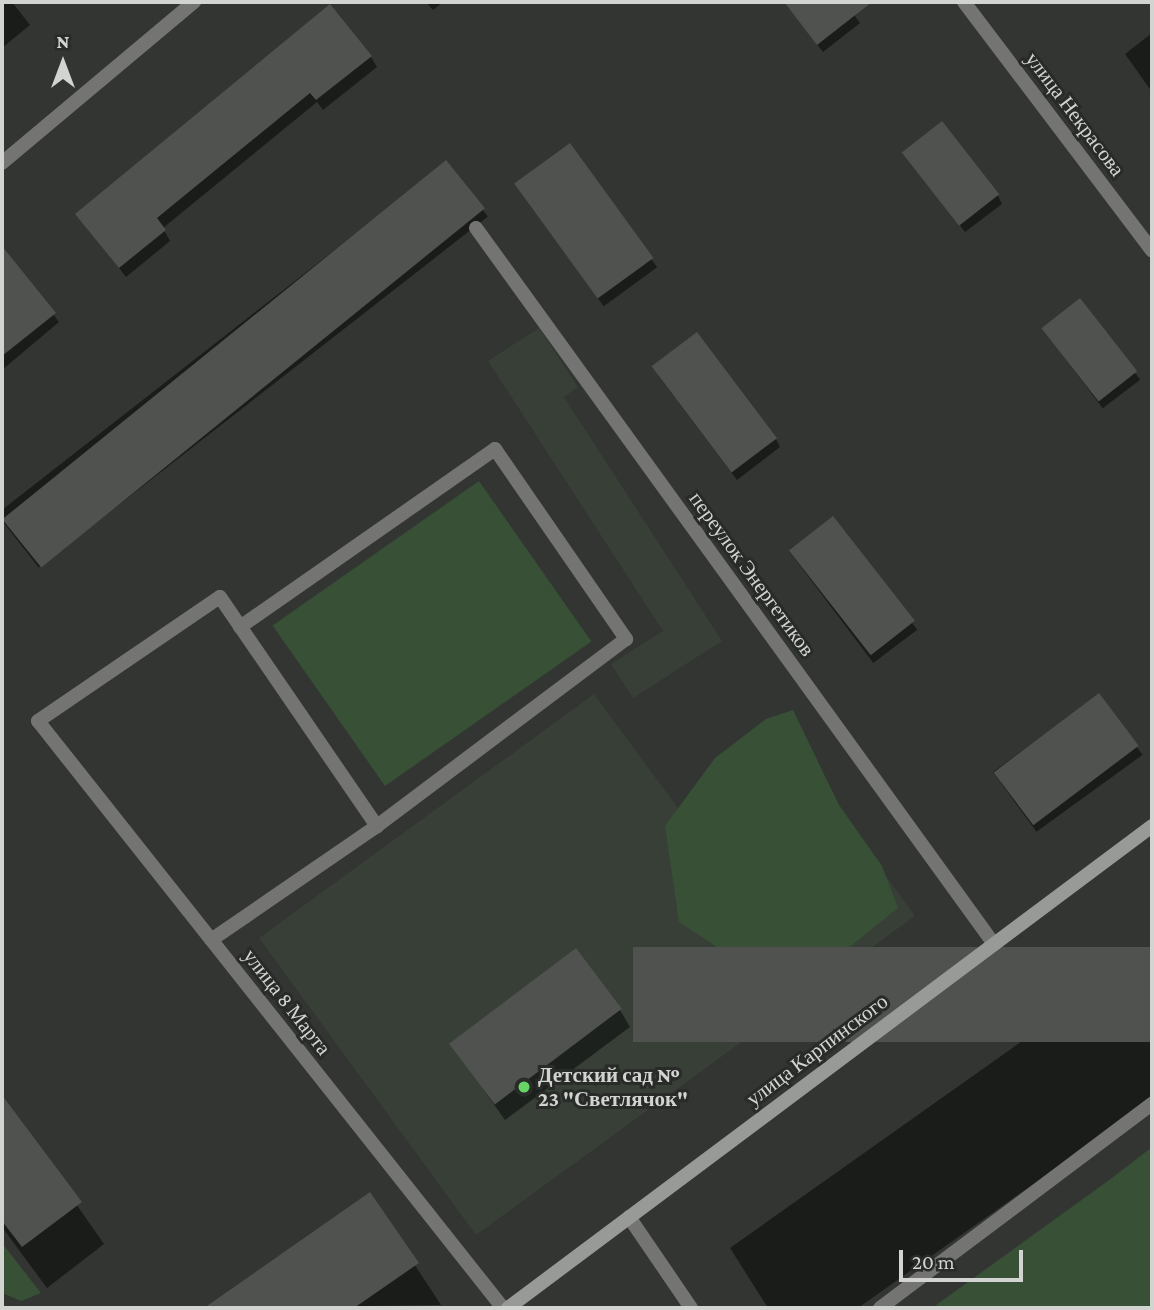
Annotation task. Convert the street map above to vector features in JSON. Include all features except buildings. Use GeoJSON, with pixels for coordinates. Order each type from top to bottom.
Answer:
{"type":"FeatureCollection","features":[{"type":"Feature","properties":{"kind":"street"},"geometry":{"type":"LineString","coordinates":[[2,163],[194,2]]}},
{"type":"Feature","properties":{"kind":"street","name":"улица Некрасова"},"geometry":{"type":"LineString","coordinates":[[964,2],[1152,251]]}},
{"type":"Feature","properties":{"kind":"street","name":"переулок Энергетиков"},"geometry":{"type":"LineString","coordinates":[[475,228],[994,944]]}},
{"type":"Feature","properties":{"kind":"street"},"geometry":{"type":"LineString","coordinates":[[211,940],[377,826],[626,639],[495,449],[240,627],[377,826]]}},
{"type":"Feature","properties":{"kind":"street","name":"улица 8 Марта"},"geometry":{"type":"LineString","coordinates":[[240,627],[220,597],[38,721],[506,1308]]}},
{"type":"Feature","properties":{"kind":"street","name":"улица Карпинского"},"geometry":{"type":"LineString","coordinates":[[506,1308],[1152,826]]}},
{"type":"Feature","properties":{"kind":"street"},"geometry":{"type":"LineString","coordinates":[[880,1308],[1152,1104]]}},
{"type":"Feature","properties":{"kind":"street"},"geometry":{"type":"LineString","coordinates":[[629,1217],[691,1308]]}},
{"type":"Feature","properties":{"kind":"shaded area"},"geometry":{"type":"Polygon","coordinates":[[[539,328],[578,387],[564,397],[722,641],[633,698],[611,664],[663,631],[488,361],[539,328]]]}},
{"type":"Feature","properties":{"kind":"shaded area","name":"Детский сад № 23 \"Светлячок\""},"geometry":{"type":"Polygon","coordinates":[[[594,694],[680,811],[784,736],[915,916],[476,1235],[259,938],[594,694]]]}},
{"type":"Feature","properties":{"kind":"green space"},"geometry":{"type":"Polygon","coordinates":[[[479,481],[591,642],[385,786],[273,626],[479,481]]]}},
{"type":"Feature","properties":{"kind":"green space"},"geometry":{"type":"Polygon","coordinates":[[[793,710],[839,805],[882,866],[898,908],[790,995],[679,922],[665,826],[715,758],[766,719],[793,710]]]}},
{"type":"Feature","properties":{"kind":"green space"},"geometry":{"type":"Polygon","coordinates":[[[1152,1147],[1152,1308],[932,1308],[1112,1178],[1152,1147]]]}},
{"type":"Feature","properties":{"kind":"green space"},"geometry":{"type":"Polygon","coordinates":[[[2,1243],[41,1293],[21,1301],[2,1293],[2,1243]]]}},
{"type":"Feature","properties":{"kind":"place","name":"Детский сад № 23 \"Светлячок\""},"geometry":{"type":"Point","coordinates":[524,1087]}}]}
